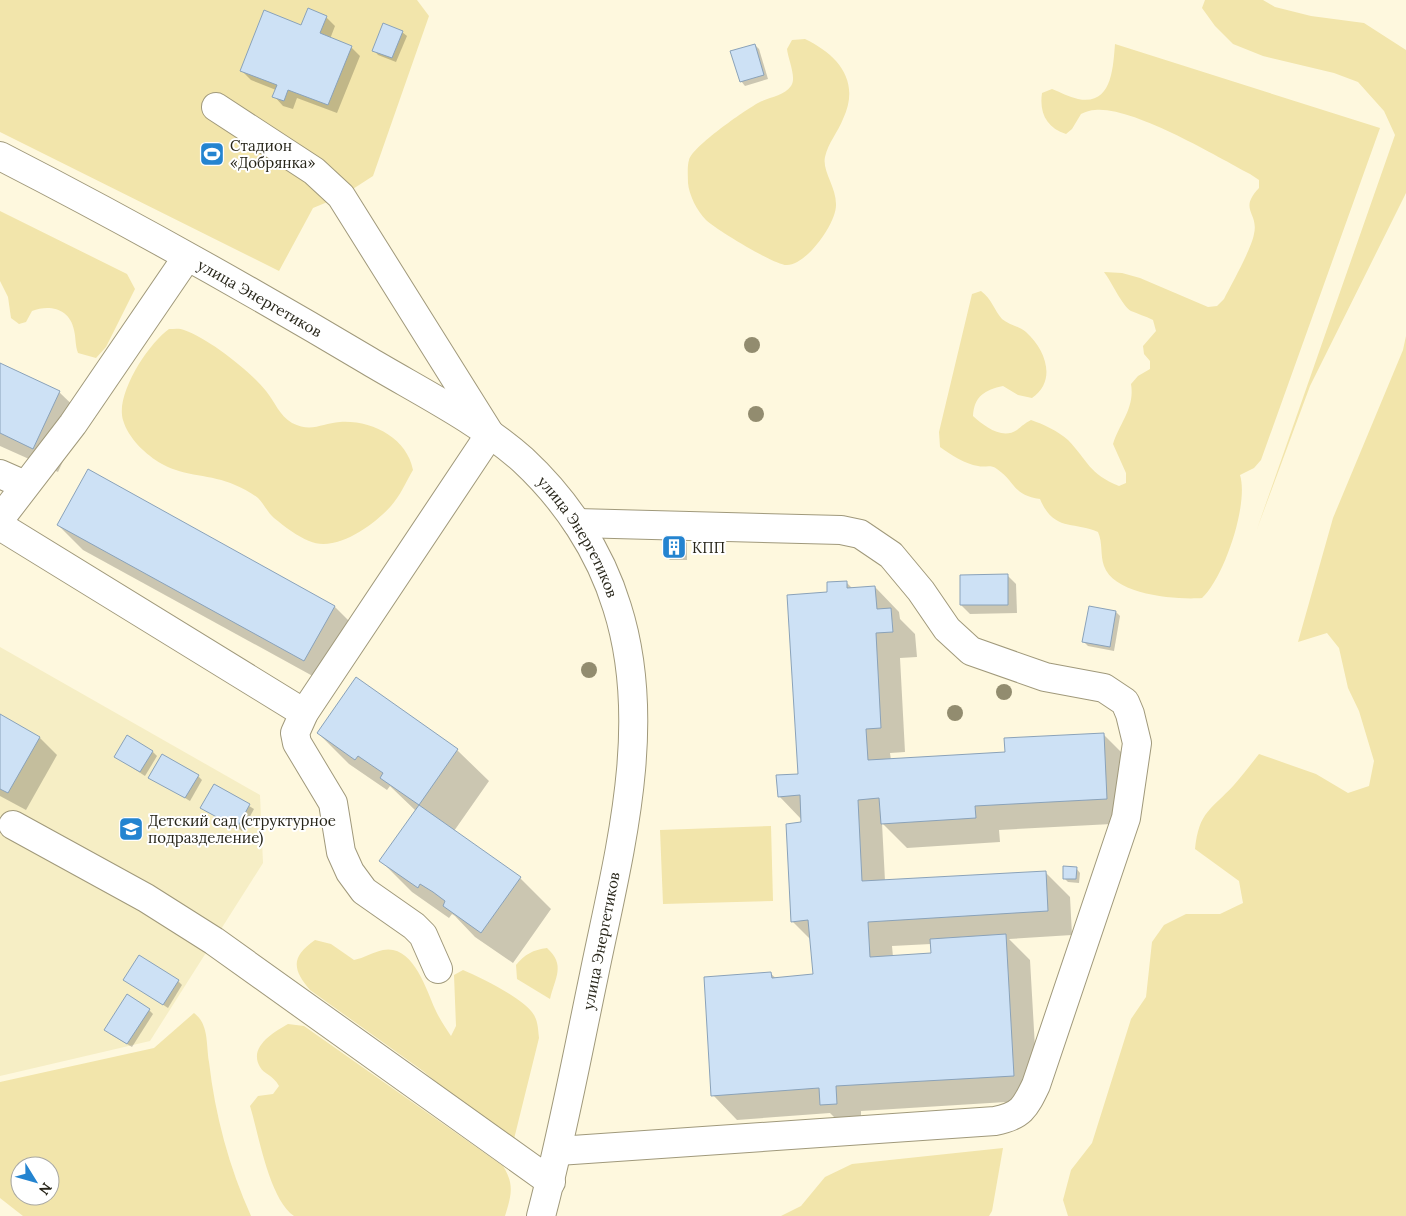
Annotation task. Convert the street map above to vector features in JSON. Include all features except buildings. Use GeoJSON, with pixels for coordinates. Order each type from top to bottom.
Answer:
{"type":"FeatureCollection","features":[{"type":"Feature","properties":{"kind":"street"},"geometry":{"type":"LineString","coordinates":[[216,107],[314,171],[342,196],[490,434],[304,713],[295,733],[297,743],[333,803],[341,852],[350,872],[364,891],[423,934],[438,969]]}},
{"type":"Feature","properties":{"kind":"street","name":"улица Энергетиков"},"geometry":{"type":"LineString","coordinates":[[0,156],[72,193],[334,340],[490,434],[524,461],[560,499],[594,549],[617,606],[632,678],[633,733],[618,855],[558,1151],[541,1216]]}},
{"type":"Feature","properties":{"kind":"street"},"geometry":{"type":"LineString","coordinates":[[0,519],[74,424],[187,257]]}},
{"type":"Feature","properties":{"kind":"street"},"geometry":{"type":"LineString","coordinates":[[0,474],[25,485]]}},
{"type":"Feature","properties":{"kind":"street"},"geometry":{"type":"LineString","coordinates":[[558,1151],[995,1120],[1009,1118],[1021,1111],[1036,1085],[1126,818],[1137,743],[1125,702],[1115,694],[1092,684],[1045,676],[992,660],[965,647],[947,629],[921,591],[891,556],[860,534],[842,530],[577,523]]}},
{"type":"Feature","properties":{"kind":"street"},"geometry":{"type":"LineString","coordinates":[[0,526],[304,713]]}},
{"type":"Feature","properties":{"kind":"street"},"geometry":{"type":"LineString","coordinates":[[14,825],[146,898],[214,941],[550,1182]]}},
{"type":"Feature","properties":{"kind":"shaded area","name":"Стадион «Добрянка»"},"geometry":{"type":"Polygon","coordinates":[[[0,0],[417,0],[429,16],[373,176],[342,196],[313,208],[279,271],[0,132],[0,0]]]}},
{"type":"Feature","properties":{"kind":"shaded area"},"geometry":{"type":"Polygon","coordinates":[[[1205,0],[1263,0],[1275,7],[1311,16],[1364,23],[1406,50],[1406,193],[1310,386],[1257,529],[1395,135],[1384,111],[1358,82],[1334,73],[1263,56],[1233,44],[1215,26],[1202,8],[1205,0]]]}},
{"type":"Feature","properties":{"kind":"shaded area"},"geometry":{"type":"Polygon","coordinates":[[[805,39],[817,45],[836,61],[848,81],[849,93],[848,105],[843,119],[828,147],[825,157],[825,168],[834,191],[836,204],[832,221],[812,250],[795,263],[787,265],[759,254],[706,220],[697,208],[690,193],[688,165],[689,160],[700,146],[720,129],[758,103],[780,94],[791,86],[793,83],[792,68],[787,49],[792,40],[805,39]]]}},
{"type":"Feature","properties":{"kind":"shaded area"},"geometry":{"type":"Polygon","coordinates":[[[1115,44],[1380,128],[1261,460],[1254,468],[1240,475],[1242,488],[1241,504],[1233,540],[1218,574],[1202,598],[1177,598],[1147,594],[1120,584],[1110,576],[1104,566],[1098,532],[1058,521],[1051,517],[1040,499],[1019,491],[997,469],[968,463],[940,447],[939,432],[972,294],[981,291],[988,297],[1002,319],[1023,330],[1033,339],[1043,356],[1046,374],[1040,391],[1032,398],[1018,395],[1003,386],[986,392],[978,399],[973,416],[982,424],[999,433],[1011,433],[1031,420],[1055,431],[1068,440],[1101,477],[1119,486],[1126,483],[1126,473],[1113,444],[1129,408],[1132,393],[1131,384],[1138,376],[1150,369],[1150,361],[1144,354],[1143,346],[1156,331],[1153,320],[1128,309],[1104,272],[1122,273],[1140,278],[1208,307],[1217,306],[1224,299],[1249,249],[1255,227],[1250,211],[1250,201],[1259,188],[1259,180],[1250,174],[1174,134],[1130,116],[1111,111],[1095,110],[1081,114],[1072,129],[1066,134],[1049,124],[1043,113],[1042,93],[1052,89],[1078,99],[1089,100],[1098,97],[1104,91],[1111,74],[1115,44]]]}},
{"type":"Feature","properties":{"kind":"shaded area"},"geometry":{"type":"Polygon","coordinates":[[[0,211],[127,274],[135,289],[106,347],[96,358],[78,353],[72,323],[64,313],[58,310],[46,308],[32,311],[26,322],[19,324],[11,318],[8,297],[0,281],[0,211]]]}},
{"type":"Feature","properties":{"kind":"shaded area"},"geometry":{"type":"Polygon","coordinates":[[[169,329],[181,329],[194,334],[228,356],[259,383],[280,412],[292,423],[305,427],[317,427],[340,422],[352,422],[376,428],[396,440],[404,449],[413,470],[394,502],[365,529],[342,540],[320,544],[309,541],[287,528],[272,516],[258,498],[244,489],[226,481],[171,468],[150,456],[138,445],[125,427],[122,409],[129,383],[136,370],[152,345],[169,329]]]}},
{"type":"Feature","properties":{"kind":"shaded area"},"geometry":{"type":"Polygon","coordinates":[[[1406,336],[1406,1216],[1068,1216],[1063,1200],[1071,1170],[1092,1143],[1131,1019],[1146,997],[1152,942],[1164,925],[1186,914],[1220,914],[1243,903],[1239,881],[1195,849],[1200,826],[1207,812],[1234,785],[1259,754],[1316,774],[1348,793],[1369,786],[1374,761],[1359,711],[1348,688],[1339,648],[1327,633],[1298,642],[1333,518],[1403,350],[1406,336]]]}},
{"type":"Feature","properties":{"kind":"shaded area","name":"Детский сад (структурное подразделение)"},"geometry":{"type":"Polygon","coordinates":[[[0,647],[260,795],[263,863],[150,1041],[0,1076],[0,647]]]}},
{"type":"Feature","properties":{"kind":"shaded area"},"geometry":{"type":"Polygon","coordinates":[[[771,826],[773,901],[663,904],[660,830],[771,826]]]}},
{"type":"Feature","properties":{"kind":"shaded area"},"geometry":{"type":"Polygon","coordinates":[[[315,940],[331,944],[354,960],[383,950],[393,950],[403,954],[423,980],[442,1022],[451,1036],[456,1026],[454,975],[463,970],[502,989],[529,1009],[536,1020],[539,1038],[514,1139],[461,1103],[423,1071],[310,990],[300,976],[297,964],[302,952],[315,940]]]}},
{"type":"Feature","properties":{"kind":"shaded area"},"geometry":{"type":"Polygon","coordinates":[[[547,948],[553,954],[558,966],[550,999],[517,979],[516,965],[530,953],[547,948]]]}},
{"type":"Feature","properties":{"kind":"shaded area"},"geometry":{"type":"Polygon","coordinates":[[[194,1013],[205,1029],[219,1121],[236,1179],[251,1216],[23,1216],[10,1206],[60,1206],[60,1156],[10,1156],[10,1206],[0,1198],[0,1082],[154,1048],[194,1013]]]}},
{"type":"Feature","properties":{"kind":"shaded area"},"geometry":{"type":"Polygon","coordinates":[[[288,1024],[304,1026],[503,1166],[509,1179],[511,1191],[505,1216],[294,1216],[285,1208],[271,1181],[250,1106],[258,1096],[273,1094],[279,1086],[260,1067],[257,1053],[264,1041],[288,1024]]]}},
{"type":"Feature","properties":{"kind":"shaded area"},"geometry":{"type":"Polygon","coordinates":[[[1003,1148],[992,1211],[989,1216],[781,1216],[801,1206],[825,1177],[852,1164],[1003,1148]]]}},
{"type":"Feature","properties":{"kind":"place","name":"Стадион «Добрянка»"},"geometry":{"type":"Point","coordinates":[212,154]}},
{"type":"Feature","properties":{"kind":"place","name":"КПП"},"geometry":{"type":"Point","coordinates":[674,547]}},
{"type":"Feature","properties":{"kind":"place","name":"Детский сад (структурное подразделение)"},"geometry":{"type":"Point","coordinates":[131,829]}}]}
